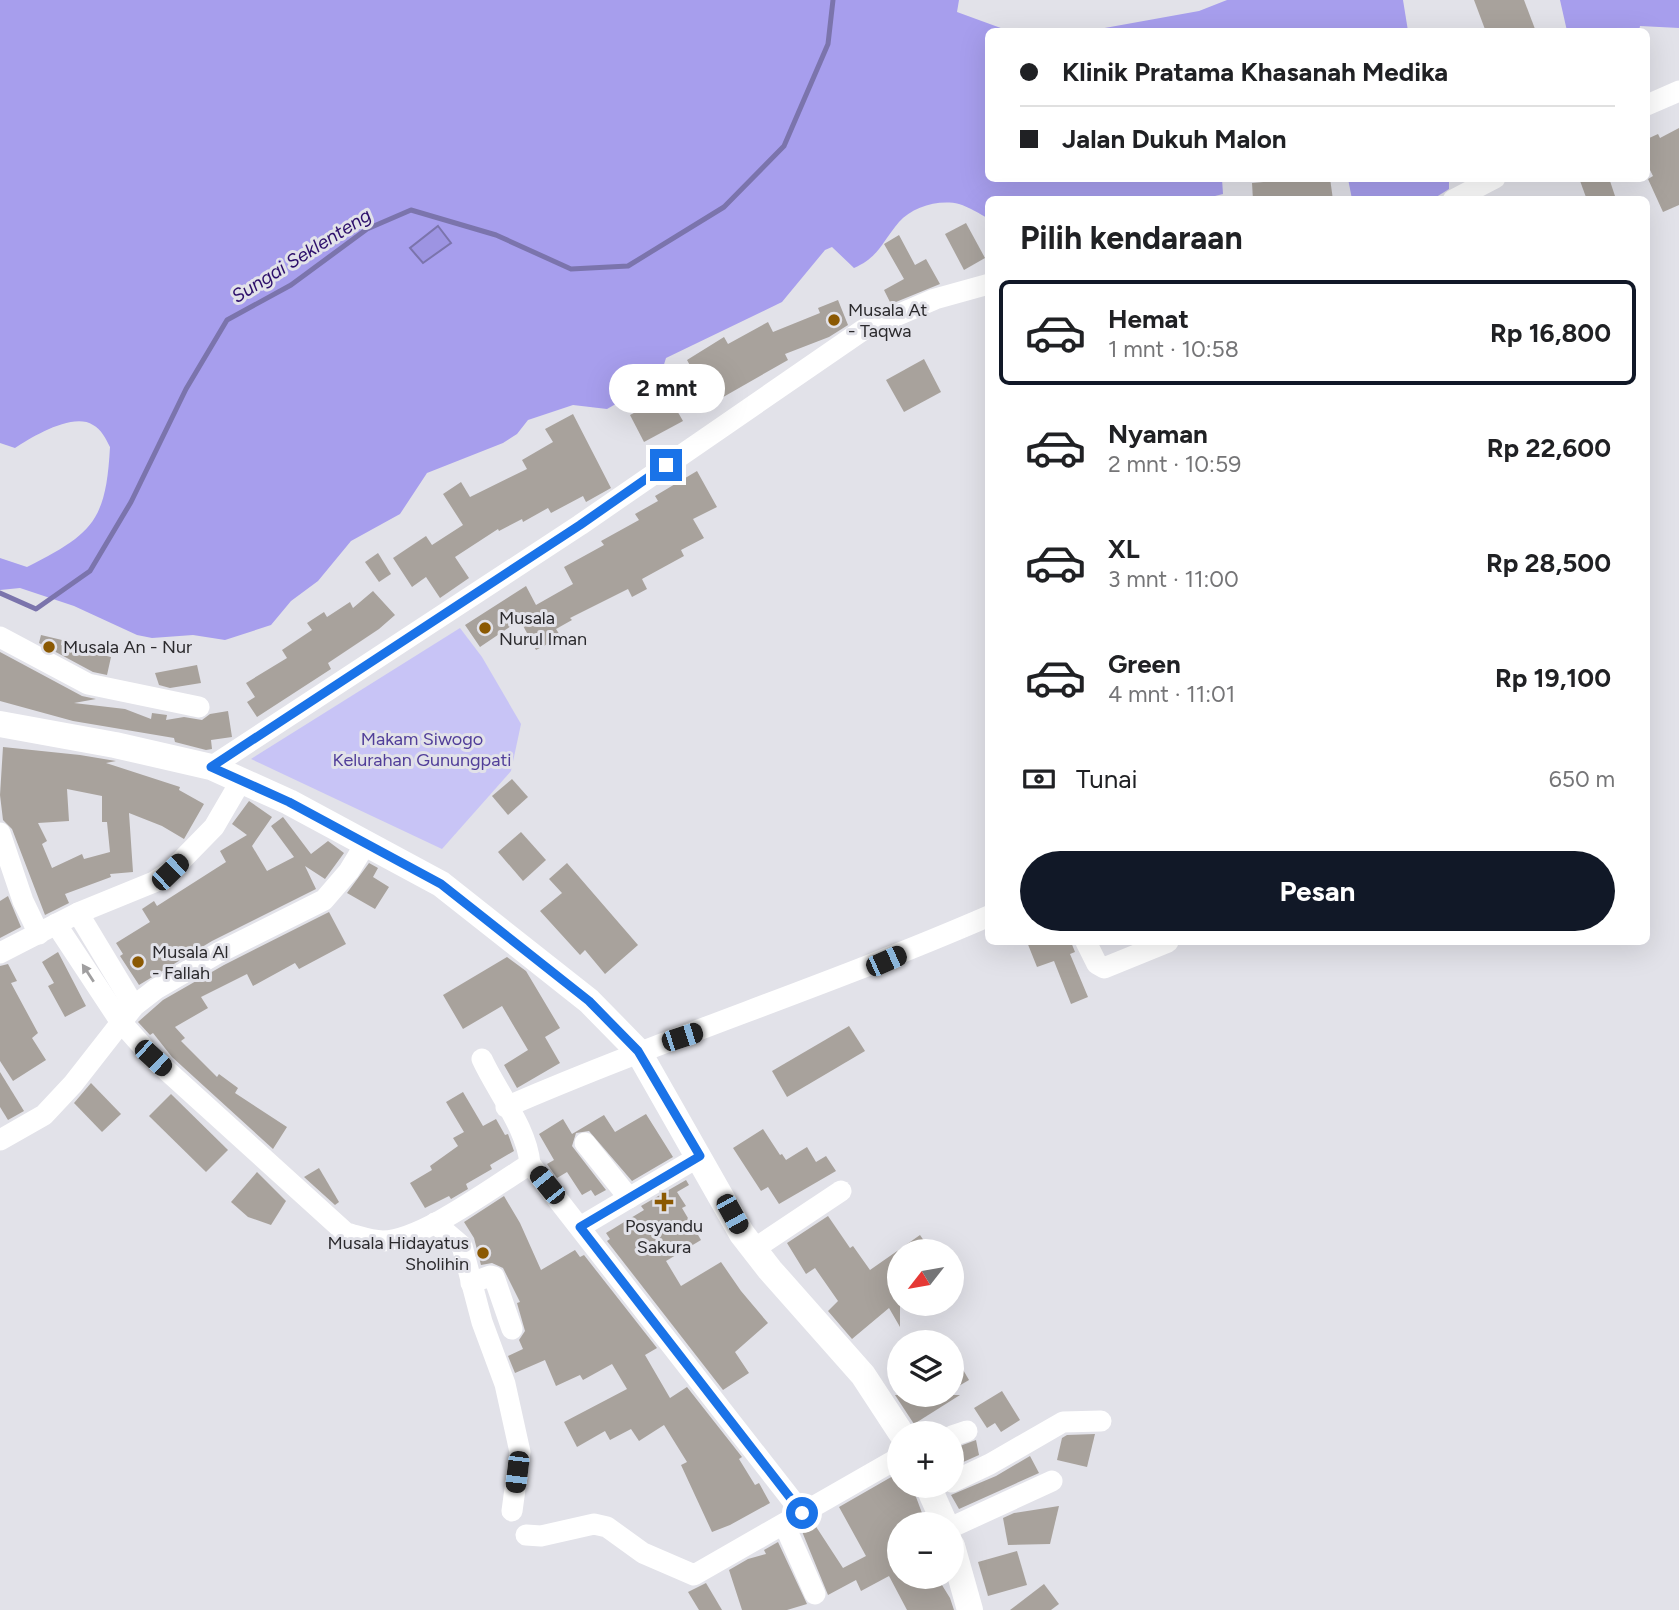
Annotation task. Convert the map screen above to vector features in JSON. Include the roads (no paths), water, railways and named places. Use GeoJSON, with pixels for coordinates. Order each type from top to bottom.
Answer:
{"type":"FeatureCollection","features":[{"type":"Feature","properties":{"kind":"main road"},"geometry":{"type":"LineString","coordinates":[[0,724],[115,745],[211,767],[242,779],[441,884],[589,1001],[638,1051],[742,1234],[863,1375],[893,1421]]}},
{"type":"Feature","properties":{"kind":"main road"},"geometry":{"type":"LineString","coordinates":[[964,1589],[970,1610]]}},
{"type":"Feature","properties":{"kind":"street"},"geometry":{"type":"LineString","coordinates":[[1650,105],[1679,91]]}},
{"type":"Feature","properties":{"kind":"street"},"geometry":{"type":"LineString","coordinates":[[1461,196],[1487,182]]}},
{"type":"Feature","properties":{"kind":"street"},"geometry":{"type":"LineString","coordinates":[[211,767],[580,525],[863,330],[935,299],[985,285]]}},
{"type":"Feature","properties":{"kind":"street"},"geometry":{"type":"LineString","coordinates":[[0,637],[88,684],[199,708]]}},
{"type":"Feature","properties":{"kind":"street"},"geometry":{"type":"LineString","coordinates":[[0,953],[78,913],[154,882],[170,872],[214,827],[242,779]]}},
{"type":"Feature","properties":{"kind":"street"},"geometry":{"type":"LineString","coordinates":[[0,833],[23,901],[127,1013]]}},
{"type":"Feature","properties":{"kind":"street"},"geometry":{"type":"LineString","coordinates":[[0,1140],[44,1115],[73,1084],[127,1013],[156,989],[218,953],[324,900],[349,872],[366,843]]}},
{"type":"Feature","properties":{"kind":"street"},"geometry":{"type":"LineString","coordinates":[[78,913],[127,1013],[153,1058],[346,1233],[381,1241],[398,1239],[435,1223],[530,1164]]}},
{"type":"Feature","properties":{"kind":"street"},"geometry":{"type":"LineString","coordinates":[[506,1107],[638,1051],[705,1030],[886,961],[985,918]]}},
{"type":"Feature","properties":{"kind":"street"},"geometry":{"type":"LineString","coordinates":[[1088,945],[1097,964],[1104,968],[1123,950],[1151,945]]}},
{"type":"Feature","properties":{"kind":"street"},"geometry":{"type":"LineString","coordinates":[[482,1059],[506,1107],[521,1129],[530,1164],[580,1227],[793,1518],[815,1594]]}},
{"type":"Feature","properties":{"kind":"street"},"geometry":{"type":"LineString","coordinates":[[585,1143],[629,1198]]}},
{"type":"Feature","properties":{"kind":"street"},"geometry":{"type":"LineString","coordinates":[[580,1227],[700,1156]]}},
{"type":"Feature","properties":{"kind":"street"},"geometry":{"type":"LineString","coordinates":[[754,1249],[841,1191]]}},
{"type":"Feature","properties":{"kind":"street"},"geometry":{"type":"LineString","coordinates":[[435,1223],[462,1246],[471,1283],[505,1384],[520,1452],[512,1511]]}},
{"type":"Feature","properties":{"kind":"street"},"geometry":{"type":"LineString","coordinates":[[471,1283],[494,1277],[512,1329]]}},
{"type":"Feature","properties":{"kind":"street"},"geometry":{"type":"LineString","coordinates":[[964,1475],[990,1464],[1063,1422],[1101,1421]]}},
{"type":"Feature","properties":{"kind":"street"},"geometry":{"type":"LineString","coordinates":[[526,1535],[541,1536],[594,1524],[607,1527],[643,1553],[694,1575],[887,1464]]}},
{"type":"Feature","properties":{"kind":"street"},"geometry":{"type":"LineString","coordinates":[[964,1521],[1052,1481]]}},
{"type":"Feature","properties":{"kind":"waterway","name":"Sungai Seklenteng"},"geometry":{"type":"LineString","coordinates":[[0,593],[36,609],[90,571],[131,502],[186,389],[227,320],[291,285],[367,229],[411,210],[496,235],[571,269],[628,266],[724,207],[784,146],[828,44],[833,0]]}},
{"type":"Feature","properties":{"kind":"place","name":"Musala At - Taqwa"},"geometry":{"type":"Point","coordinates":[834,320]}},
{"type":"Feature","properties":{"kind":"place","name":"Musala Nurul Iman"},"geometry":{"type":"Point","coordinates":[485,628]}},
{"type":"Feature","properties":{"kind":"place","name":"Musala An - Nur"},"geometry":{"type":"Point","coordinates":[49,647]}},
{"type":"Feature","properties":{"kind":"place","name":"Musala Al - Fallah"},"geometry":{"type":"Point","coordinates":[138,962]}},
{"type":"Feature","properties":{"kind":"place","name":"Posyandu Sakura"},"geometry":{"type":"Point","coordinates":[664,1202]}},
{"type":"Feature","properties":{"kind":"place","name":"Musala Hidayatus Sholihin"},"geometry":{"type":"Point","coordinates":[483,1253]}},
{"type":"Feature","properties":{"kind":"park label","name":"Makam Siwogo Kelurahan Gunungpati"},"geometry":{"type":"Point","coordinates":[422,749]}}]}
